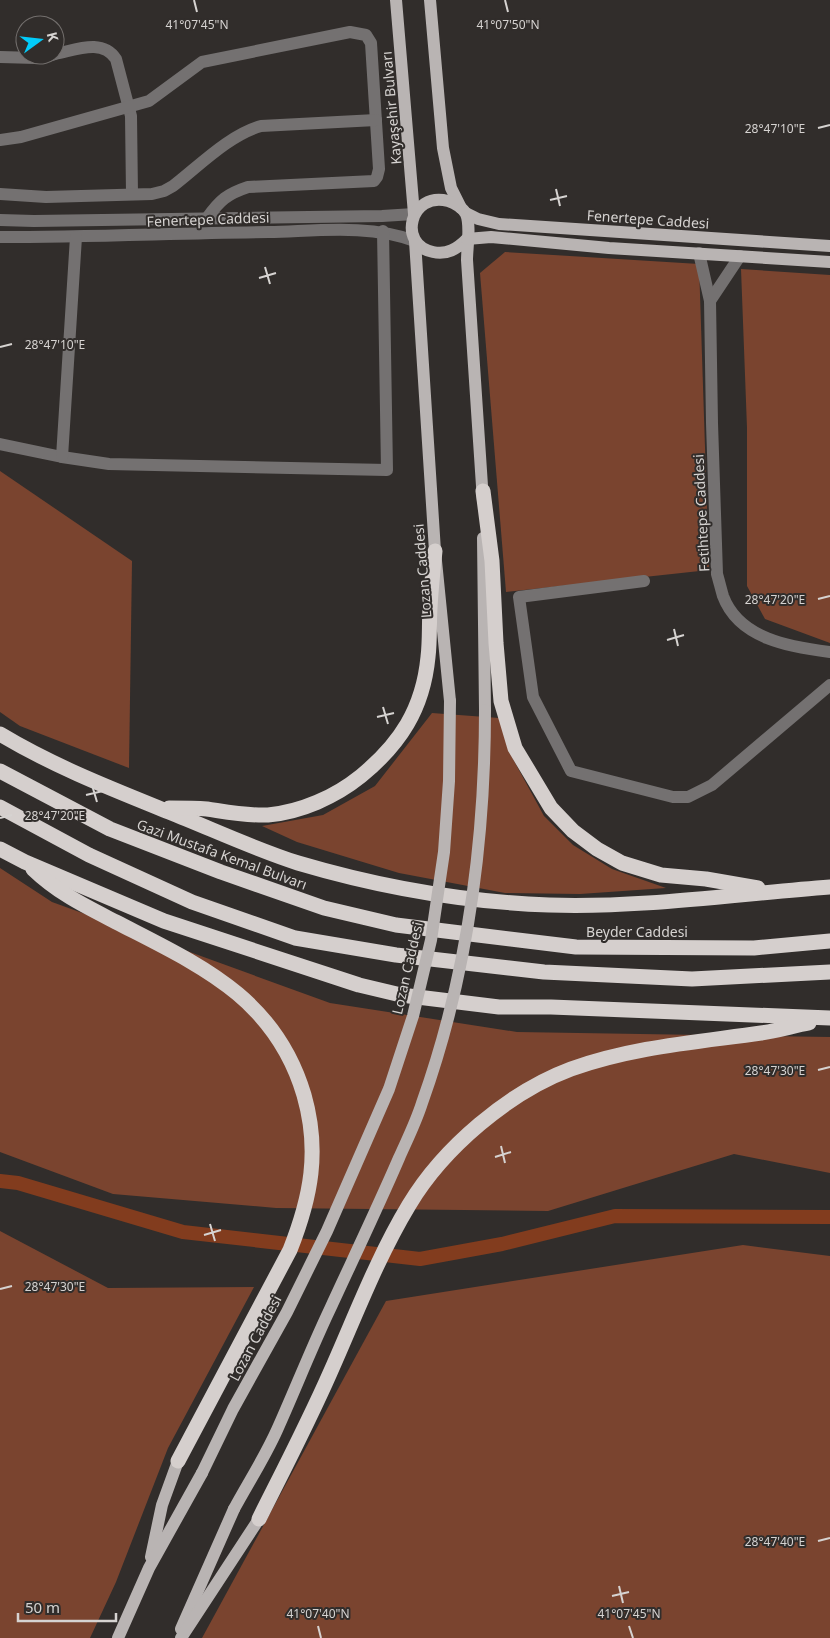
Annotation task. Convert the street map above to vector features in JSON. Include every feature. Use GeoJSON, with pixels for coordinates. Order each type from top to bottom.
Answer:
{"type":"FeatureCollection","features":[{"type":"Feature","properties":{"kind":"highway"},"geometry":{"type":"LineString","coordinates":[[483,491],[492,561],[501,702],[514,748],[551,808],[573,831],[597,849],[622,863],[661,875],[776,891]]}},
{"type":"Feature","properties":{"kind":"highway"},"geometry":{"type":"LineString","coordinates":[[158,808],[206,809],[268,815],[318,802],[350,785],[378,762],[400,738],[409,723],[418,705],[424,683],[428,657],[435,551]]}},
{"type":"Feature","properties":{"kind":"highway"},"geometry":{"type":"LineString","coordinates":[[0,734],[89,779],[297,862],[377,882],[457,898],[522,904],[595,906],[698,900],[830,887]]}},
{"type":"Feature","properties":{"kind":"highway","name":"Gazi Mustafa Kemal Bulvarı"},"geometry":{"type":"LineString","coordinates":[[0,771],[110,829],[221,872],[324,908],[396,925],[445,932]]}},
{"type":"Feature","properties":{"kind":"highway"},"geometry":{"type":"LineString","coordinates":[[0,807],[89,855],[192,902],[295,938],[446,962],[544,972],[692,979],[830,972]]}},
{"type":"Feature","properties":{"kind":"highway"},"geometry":{"type":"LineString","coordinates":[[0,849],[25,862],[164,920],[359,985],[401,995],[499,1007],[551,1007],[830,1018]]}},
{"type":"Feature","properties":{"kind":"highway"},"geometry":{"type":"LineString","coordinates":[[25,862],[50,885],[80,904],[195,965],[239,994],[260,1015],[287,1051],[301,1085],[307,1107],[312,1150],[311,1175],[302,1220],[290,1250],[178,1460]]}},
{"type":"Feature","properties":{"kind":"highway","name":"Beyder Caddesi"},"geometry":{"type":"LineString","coordinates":[[445,932],[576,947],[754,948],[830,941]]}},
{"type":"Feature","properties":{"kind":"highway"},"geometry":{"type":"LineString","coordinates":[[259,1519],[316,1404],[385,1250],[409,1204],[439,1164],[490,1116],[528,1090],[552,1078],[571,1069],[611,1057],[700,1041],[764,1033],[830,1018]]}},
{"type":"Feature","properties":{"kind":"main road","name":"Kayaşehir Bulvarı"},"geometry":{"type":"LineString","coordinates":[[396,0],[414,214]]}},
{"type":"Feature","properties":{"kind":"main road"},"geometry":{"type":"LineString","coordinates":[[178,1638],[234,1508],[276,1433],[329,1310],[367,1232],[422,1105],[456,986],[470,917],[482,816],[485,766],[483,491],[467,260],[468,229],[463,211],[451,188],[447,174],[430,0]]}},
{"type":"Feature","properties":{"kind":"main road"},"geometry":{"type":"LineString","coordinates":[[463,211],[447,201],[431,200],[418,208],[412,220],[415,241],[426,250],[444,253],[455,249],[467,239],[491,237],[609,248],[830,262]]}},
{"type":"Feature","properties":{"kind":"main road","name":"Fenertepe Caddesi"},"geometry":{"type":"LineString","coordinates":[[463,211],[478,219],[499,224],[830,246]]}},
{"type":"Feature","properties":{"kind":"main road","name":"Lozan Caddesi"},"geometry":{"type":"LineString","coordinates":[[118,1638],[149,1568],[202,1473],[234,1409],[287,1312],[327,1231],[389,1089],[413,1016],[431,940],[444,852],[449,781],[450,701],[435,551],[415,241]]}},
{"type":"Feature","properties":{"kind":"main road"},"geometry":{"type":"LineString","coordinates":[[149,1568],[162,1505],[178,1460]]}},
{"type":"Feature","properties":{"kind":"main road"},"geometry":{"type":"LineString","coordinates":[[181,1638],[198,1615],[213,1588],[259,1519]]}},
{"type":"Feature","properties":{"kind":"street"},"geometry":{"type":"LineString","coordinates":[[0,140],[21,137],[149,101],[202,62],[350,32],[366,35],[371,43],[379,168],[374,181],[248,187],[230,193],[218,203],[207,218]]}},
{"type":"Feature","properties":{"kind":"street"},"geometry":{"type":"LineString","coordinates":[[65,53],[94,46],[102,47],[110,51],[116,59],[131,116],[132,194]]}},
{"type":"Feature","properties":{"kind":"street"},"geometry":{"type":"LineString","coordinates":[[0,57],[15,57]]}},
{"type":"Feature","properties":{"kind":"street"},"geometry":{"type":"LineString","coordinates":[[0,194],[46,197],[152,194],[173,186],[231,141],[250,129],[261,126],[376,120]]}},
{"type":"Feature","properties":{"kind":"street","name":"Fenertepe Caddesi"},"geometry":{"type":"LineString","coordinates":[[0,220],[382,216],[414,214]]}},
{"type":"Feature","properties":{"kind":"street"},"geometry":{"type":"LineString","coordinates":[[0,444],[62,457],[109,464],[387,470],[383,231]]}},
{"type":"Feature","properties":{"kind":"street","name":"Fenertepe Caddesi"},"geometry":{"type":"LineString","coordinates":[[0,237],[383,231],[399,234],[415,241]]}},
{"type":"Feature","properties":{"kind":"street"},"geometry":{"type":"LineString","coordinates":[[62,457],[76,237]]}},
{"type":"Feature","properties":{"kind":"street","name":"Fetihtepe Caddesi"},"geometry":{"type":"LineString","coordinates":[[699,253],[710,302],[717,574],[724,597],[734,615],[746,628],[775,641],[806,649],[830,652]]}},
{"type":"Feature","properties":{"kind":"street"},"geometry":{"type":"LineString","coordinates":[[710,302],[740,256]]}},
{"type":"Feature","properties":{"kind":"street"},"geometry":{"type":"LineString","coordinates":[[644,582],[518,597],[533,697],[570,771],[673,797],[688,797],[712,785],[830,685]]}},
{"type":"Feature","properties":{"kind":"shaded area"},"geometry":{"type":"Polygon","coordinates":[[[505,252],[699,264],[709,570],[506,592],[480,273],[505,252]]]}},
{"type":"Feature","properties":{"kind":"shaded area"},"geometry":{"type":"Polygon","coordinates":[[[741,269],[830,275],[830,643],[765,619],[747,586],[747,428],[741,269]]]}},
{"type":"Feature","properties":{"kind":"shaded area"},"geometry":{"type":"Polygon","coordinates":[[[0,471],[132,561],[129,768],[20,726],[0,712],[0,471]]]}},
{"type":"Feature","properties":{"kind":"shaded area"},"geometry":{"type":"Polygon","coordinates":[[[432,713],[499,718],[513,759],[544,816],[573,845],[612,869],[666,888],[580,894],[505,893],[399,873],[297,842],[262,826],[323,815],[375,786],[432,713]]]}},
{"type":"Feature","properties":{"kind":"shaded area"},"geometry":{"type":"Polygon","coordinates":[[[0,868],[52,902],[330,1003],[517,1032],[830,1037],[830,1173],[734,1154],[548,1211],[276,1208],[113,1194],[0,1152],[0,868]]]}},
{"type":"Feature","properties":{"kind":"shaded area"},"geometry":{"type":"Polygon","coordinates":[[[0,1231],[108,1288],[254,1287],[168,1448],[116,1582],[90,1638],[0,1638],[0,1231]]]}},
{"type":"Feature","properties":{"kind":"shaded area"},"geometry":{"type":"Polygon","coordinates":[[[743,1245],[830,1256],[830,1638],[202,1638],[386,1301],[743,1245]]]}},
{"type":"Feature","properties":{"kind":"waterway"},"geometry":{"type":"LineString","coordinates":[[0,1181],[18,1183],[183,1232],[420,1259],[502,1244],[615,1216],[830,1217]]}}]}
